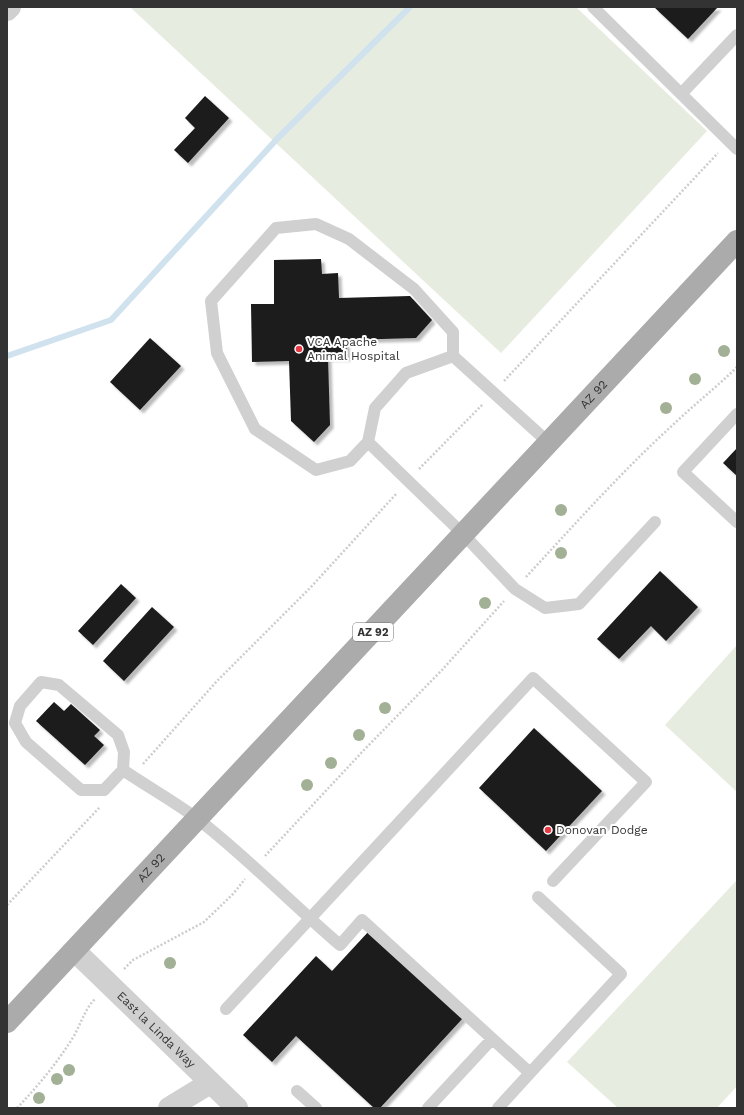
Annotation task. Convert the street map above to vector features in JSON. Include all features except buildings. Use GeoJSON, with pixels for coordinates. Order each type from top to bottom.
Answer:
{"type":"FeatureCollection","features":[{"type":"Feature","properties":{"kind":"main road","name":"AZ 92"},"geometry":{"type":"LineString","coordinates":[[7,1022],[737,242]]}},
{"type":"Feature","properties":{"kind":"street"},"geometry":{"type":"LineString","coordinates":[[7,10],[10,7]]}},
{"type":"Feature","properties":{"kind":"street","name":"East la Linda Way"},"geometry":{"type":"LineString","coordinates":[[75,951],[237,1108]]}},
{"type":"Feature","properties":{"kind":"street"},"geometry":{"type":"LineString","coordinates":[[169,1108],[210,1082]]}},
{"type":"Feature","properties":{"kind":"lane"},"geometry":{"type":"LineString","coordinates":[[593,7],[733,145]]}},
{"type":"Feature","properties":{"kind":"lane"},"geometry":{"type":"LineString","coordinates":[[681,94],[737,35]]}},
{"type":"Feature","properties":{"kind":"lane"},"geometry":{"type":"LineString","coordinates":[[453,356],[406,373],[375,408],[368,442],[350,461],[316,470],[255,429],[217,353],[211,300],[276,228],[316,224],[349,239],[414,289],[453,332],[453,356],[549,443]]}},
{"type":"Feature","properties":{"kind":"lane"},"geometry":{"type":"LineString","coordinates":[[737,414],[683,472],[737,522]]}},
{"type":"Feature","properties":{"kind":"lane"},"geometry":{"type":"LineString","coordinates":[[368,442],[464,535],[514,589],[545,608],[580,604],[654,522]]}},
{"type":"Feature","properties":{"kind":"lane"},"geometry":{"type":"LineString","coordinates":[[226,1009],[533,678],[646,782],[553,881]]}},
{"type":"Feature","properties":{"kind":"lane"},"geometry":{"type":"LineString","coordinates":[[127,773],[104,790],[81,790],[26,742],[15,723],[20,706],[41,682],[59,685],[118,735],[124,752],[127,773],[198,819],[255,867],[340,945],[362,920],[530,1073]]}},
{"type":"Feature","properties":{"kind":"lane"},"geometry":{"type":"LineString","coordinates":[[498,1108],[621,974],[538,897]]}},
{"type":"Feature","properties":{"kind":"lane"},"geometry":{"type":"LineString","coordinates":[[428,1108],[492,1039]]}},
{"type":"Feature","properties":{"kind":"lane"},"geometry":{"type":"LineString","coordinates":[[297,1091],[316,1108]]}},
{"type":"Feature","properties":{"kind":"path"},"geometry":{"type":"LineString","coordinates":[[127,773],[311,587],[561,318],[733,145]]}},
{"type":"Feature","properties":{"kind":"path"},"geometry":{"type":"LineString","coordinates":[[17,1108],[52,1069],[75,1034],[89,1005],[133,960],[204,922],[233,894],[255,867],[364,750],[442,670],[514,589],[616,481],[676,422],[717,387],[737,367]]}},
{"type":"Feature","properties":{"kind":"path"},"geometry":{"type":"LineString","coordinates":[[7,905],[102,805]]}},
{"type":"Feature","properties":{"kind":"shaded area"},"geometry":{"type":"Polygon","coordinates":[[[130,7],[576,7],[707,131],[501,353],[130,7]]]}},
{"type":"Feature","properties":{"kind":"shaded area"},"geometry":{"type":"Polygon","coordinates":[[[737,645],[737,792],[665,725],[737,645]]]}},
{"type":"Feature","properties":{"kind":"shaded area"},"geometry":{"type":"Polygon","coordinates":[[[737,880],[737,1086],[717,1108],[618,1108],[567,1062],[737,880]]]}},
{"type":"Feature","properties":{"kind":"waterway"},"geometry":{"type":"LineString","coordinates":[[7,356],[111,320],[277,139],[410,7]]}},
{"type":"Feature","properties":{"kind":"place","name":"VCA Apache Animal Hospital"},"geometry":{"type":"Point","coordinates":[299,349]}},
{"type":"Feature","properties":{"kind":"place","name":"Donovan Dodge"},"geometry":{"type":"Point","coordinates":[548,830]}}]}
